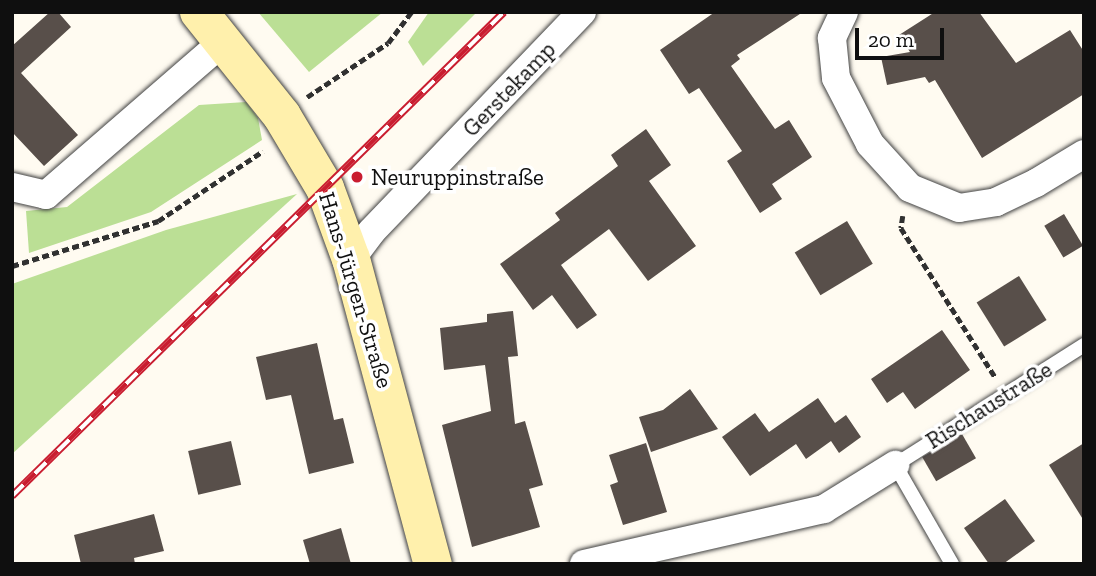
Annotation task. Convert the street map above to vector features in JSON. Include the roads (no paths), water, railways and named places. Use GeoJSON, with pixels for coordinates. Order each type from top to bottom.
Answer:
{"type":"FeatureCollection","features":[{"type":"Feature","properties":{"kind":"main road","name":"Hans-Jürgen-Straße"},"geometry":{"type":"LineString","coordinates":[[199,12],[297,116],[351,259],[433,564]]}},
{"type":"Feature","properties":{"kind":"street","name":"Gerstekamp"},"geometry":{"type":"LineString","coordinates":[[351,259],[371,232],[582,12]]}},
{"type":"Feature","properties":{"kind":"street"},"geometry":{"type":"LineString","coordinates":[[844,12],[832,38],[836,78],[848,106],[870,144],[910,188],[959,208],[996,202],[1084,155]]}},
{"type":"Feature","properties":{"kind":"street"},"geometry":{"type":"LineString","coordinates":[[12,187],[46,195],[224,41]]}},
{"type":"Feature","properties":{"kind":"street","name":"Rischaustraße"},"geometry":{"type":"LineString","coordinates":[[584,564],[824,509],[895,465]]}},
{"type":"Feature","properties":{"kind":"lane","name":"Rischaustraße"},"geometry":{"type":"LineString","coordinates":[[895,465],[1084,345]]}},
{"type":"Feature","properties":{"kind":"lane"},"geometry":{"type":"LineString","coordinates":[[895,465],[952,564]]}},
{"type":"Feature","properties":{"kind":"railway"},"geometry":{"type":"LineString","coordinates":[[12,496],[504,12]]}},
{"type":"Feature","properties":{"kind":"place","name":"Neuruppinstraße"},"geometry":{"type":"Point","coordinates":[357,177]}}]}
